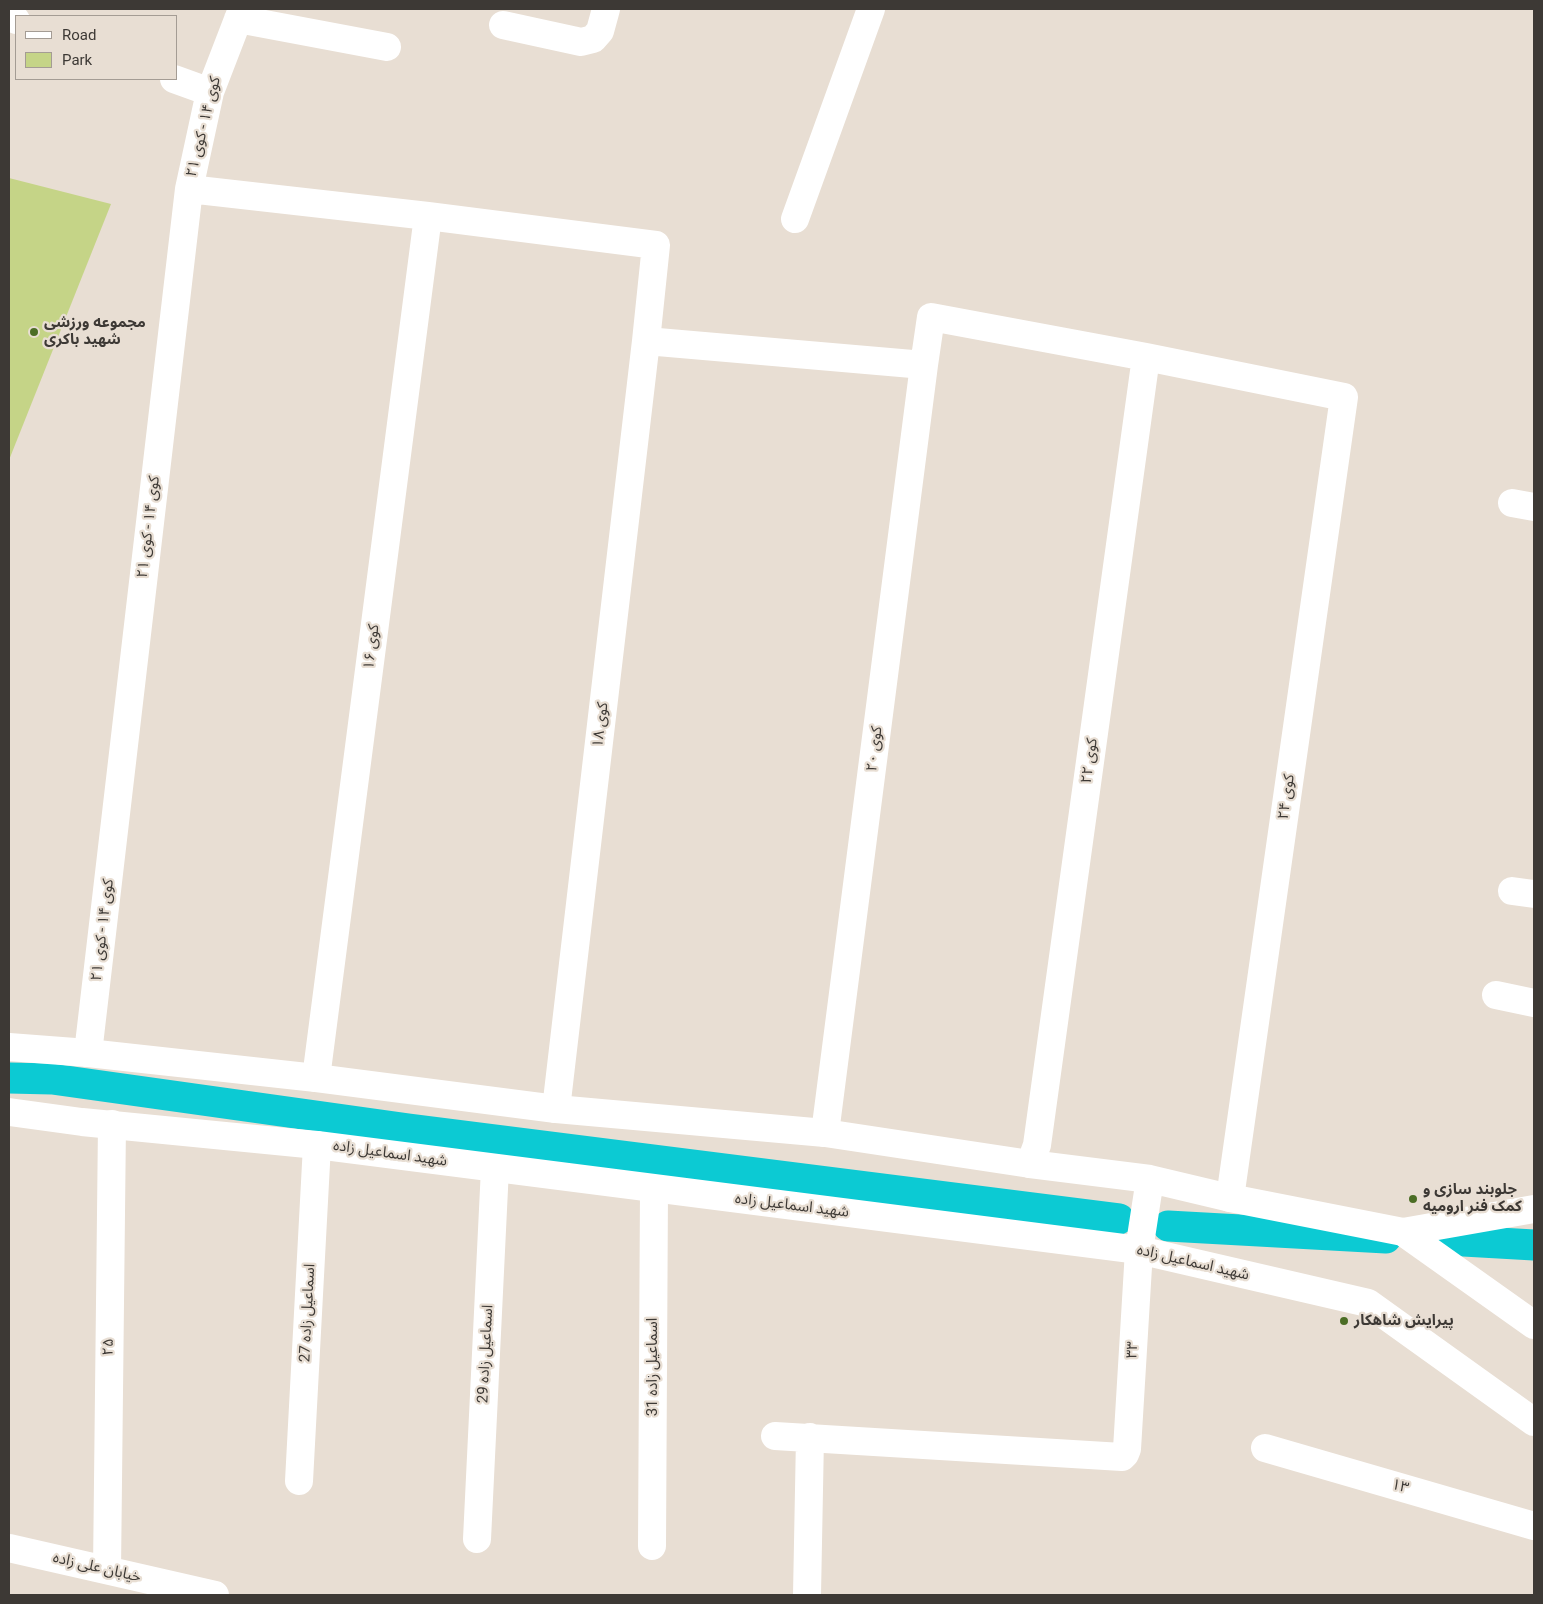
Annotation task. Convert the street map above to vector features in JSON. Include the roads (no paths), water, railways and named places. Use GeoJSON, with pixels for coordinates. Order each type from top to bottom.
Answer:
{"type":"FeatureCollection","features":[{"type":"Feature","properties":{"kind":"street"},"geometry":{"type":"LineString","coordinates":[[503,25],[581,42],[594,39],[600,31],[606,9]]}},
{"type":"Feature","properties":{"kind":"street"},"geometry":{"type":"LineString","coordinates":[[795,219],[871,9]]}},
{"type":"Feature","properties":{"kind":"street"},"geometry":{"type":"LineString","coordinates":[[240,14],[388,48]]}},
{"type":"Feature","properties":{"kind":"street","name":"کوی ۱۴ - کوی ۲۱"},"geometry":{"type":"LineString","coordinates":[[88,1053],[189,189],[210,92],[240,14]]}},
{"type":"Feature","properties":{"kind":"street"},"geometry":{"type":"LineString","coordinates":[[177,80],[210,92]]}},
{"type":"Feature","properties":{"kind":"street"},"geometry":{"type":"LineString","coordinates":[[189,189],[428,216]]}},
{"type":"Feature","properties":{"kind":"street","name":"کوی ۱۸"},"geometry":{"type":"LineString","coordinates":[[428,216],[656,245],[556,1109]]}},
{"type":"Feature","properties":{"kind":"street","name":"کوی ۱۶"},"geometry":{"type":"LineString","coordinates":[[316,1078],[428,216]]}},
{"type":"Feature","properties":{"kind":"street","name":"کوی ۲۰"},"geometry":{"type":"LineString","coordinates":[[825,1133],[931,317],[1146,357]]}},
{"type":"Feature","properties":{"kind":"street"},"geometry":{"type":"LineString","coordinates":[[646,341],[924,365]]}},
{"type":"Feature","properties":{"kind":"street","name":"کوی ۲۴"},"geometry":{"type":"LineString","coordinates":[[1146,357],[1344,397],[1230,1198]]}},
{"type":"Feature","properties":{"kind":"street","name":"کوی ۲۲"},"geometry":{"type":"LineString","coordinates":[[1030,1164],[1037,1145],[1146,357]]}},
{"type":"Feature","properties":{"kind":"street"},"geometry":{"type":"LineString","coordinates":[[1496,995],[1534,1003]]}},
{"type":"Feature","properties":{"kind":"street"},"geometry":{"type":"LineString","coordinates":[[9,1047],[88,1053],[316,1078],[556,1109],[825,1133],[1030,1164],[1150,1179],[1230,1198],[1403,1232],[1534,1209]]}},
{"type":"Feature","properties":{"kind":"street","name":"شهید اسماعیل زاده"},"geometry":{"type":"LineString","coordinates":[[9,1112],[317,1145],[1139,1250],[1368,1303],[1534,1422]]}},
{"type":"Feature","properties":{"kind":"street","name":"۲۵"},"geometry":{"type":"LineString","coordinates":[[107,1570],[112,1124]]}},
{"type":"Feature","properties":{"kind":"street","name":"اسماعیل زاده 27"},"geometry":{"type":"LineString","coordinates":[[299,1480],[317,1145]]}},
{"type":"Feature","properties":{"kind":"street","name":"اسماعیل زاده 29"},"geometry":{"type":"LineString","coordinates":[[476,1539],[495,1168]]}},
{"type":"Feature","properties":{"kind":"street","name":"۳۳"},"geometry":{"type":"LineString","coordinates":[[810,1437],[1122,1457],[1127,1449],[1139,1250],[1150,1179]]}},
{"type":"Feature","properties":{"kind":"street","name":"اسماعیل زاده 31"},"geometry":{"type":"LineString","coordinates":[[652,1546],[654,1188]]}},
{"type":"Feature","properties":{"kind":"street"},"geometry":{"type":"LineString","coordinates":[[1403,1232],[1534,1325]]}},
{"type":"Feature","properties":{"kind":"street"},"geometry":{"type":"LineString","coordinates":[[775,1436],[810,1437],[807,1595]]}},
{"type":"Feature","properties":{"kind":"street","name":"۱۳"},"geometry":{"type":"LineString","coordinates":[[1265,1448],[1534,1526]]}},
{"type":"Feature","properties":{"kind":"street","name":"خیابان علی زاده"},"geometry":{"type":"LineString","coordinates":[[9,1548],[107,1570],[146,1587],[215,1595]]}},
{"type":"Feature","properties":{"kind":"waterway"},"geometry":{"type":"LineString","coordinates":[[9,1078],[52,1079],[409,1129],[1119,1219]]}},
{"type":"Feature","properties":{"kind":"waterway"},"geometry":{"type":"LineString","coordinates":[[1168,1226],[1386,1238]]}},
{"type":"Feature","properties":{"kind":"waterway"},"geometry":{"type":"LineString","coordinates":[[1446,1240],[1534,1245]]}},
{"type":"Feature","properties":{"kind":"place","name":"مجموعه ورزشی شهید باکری"},"geometry":{"type":"Point","coordinates":[34,332]}},
{"type":"Feature","properties":{"kind":"place","name":"جلوبند سازی و کمک فنر ارومیه"},"geometry":{"type":"Point","coordinates":[1413,1199]}},
{"type":"Feature","properties":{"kind":"place","name":"پیرایش شاهکار"},"geometry":{"type":"Point","coordinates":[1344,1321]}}]}
